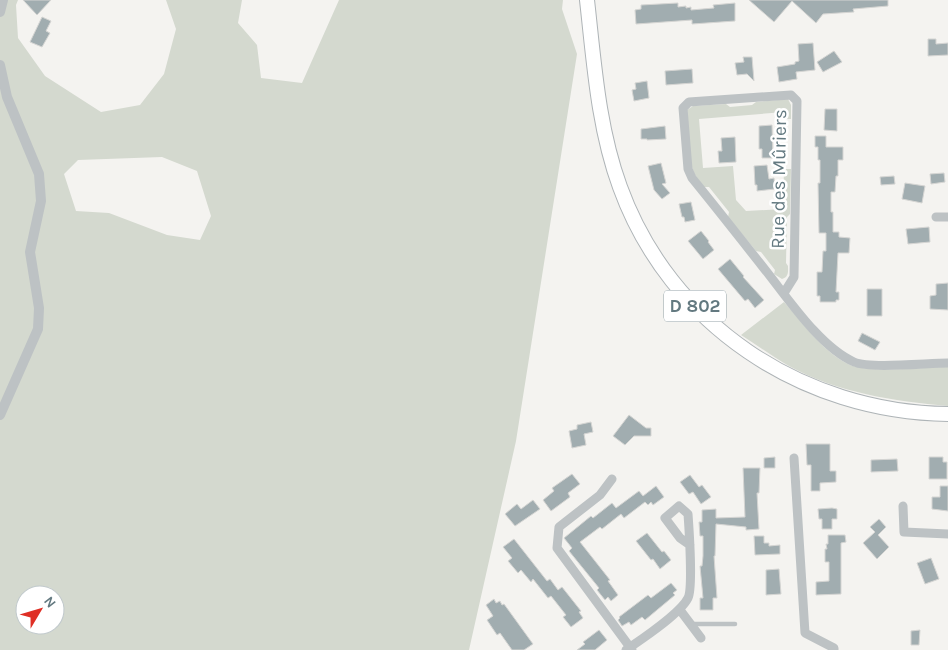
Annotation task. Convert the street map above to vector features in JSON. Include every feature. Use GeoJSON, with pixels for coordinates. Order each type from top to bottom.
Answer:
{"type":"FeatureCollection","features":[{"type":"Feature","properties":{"kind":"main road","name":"D 802"},"geometry":{"type":"LineString","coordinates":[[588,0],[602,118],[610,156],[632,215],[658,260],[680,290],[700,312],[742,348],[772,367],[808,385],[841,398],[876,407],[907,412],[948,414]]}},
{"type":"Feature","properties":{"kind":"street"},"geometry":{"type":"LineString","coordinates":[[0,12],[3,0]]}},
{"type":"Feature","properties":{"kind":"street"},"geometry":{"type":"LineString","coordinates":[[0,65],[7,96],[39,174],[42,201],[30,252],[39,308],[38,329],[0,415]]}},
{"type":"Feature","properties":{"kind":"street","name":"Rue des Mûriers"},"geometry":{"type":"LineString","coordinates":[[784,293],[794,277],[797,101],[791,95],[689,102],[682,108],[688,169],[692,178],[784,293],[822,339],[836,352],[855,363],[870,365],[948,363]]}},
{"type":"Feature","properties":{"kind":"street"},"geometry":{"type":"LineString","coordinates":[[936,218],[948,217]]}},
{"type":"Feature","properties":{"kind":"street"},"geometry":{"type":"LineString","coordinates":[[794,458],[805,633],[834,648],[834,650]]}},
{"type":"Feature","properties":{"kind":"street"},"geometry":{"type":"LineString","coordinates":[[612,479],[600,495],[559,527],[557,548],[629,649],[680,610],[689,597],[690,544]]}},
{"type":"Feature","properties":{"kind":"street"},"geometry":{"type":"LineString","coordinates":[[903,506],[904,532],[948,534]]}},
{"type":"Feature","properties":{"kind":"street"},"geometry":{"type":"LineString","coordinates":[[680,610],[701,638]]}},
{"type":"Feature","properties":{"kind":"lane"},"geometry":{"type":"LineString","coordinates":[[691,624],[735,624]]}},
{"type":"Feature","properties":{"kind":"shaded area"},"geometry":{"type":"Polygon","coordinates":[[[0,0],[18,0],[16,5],[18,38],[45,76],[101,112],[140,105],[164,74],[176,29],[166,0],[242,0],[238,23],[257,45],[261,78],[302,83],[339,0],[563,0],[562,9],[577,54],[516,441],[469,650],[0,650],[0,0]],[[162,157],[78,160],[64,174],[76,211],[109,213],[167,235],[200,240],[211,216],[197,171],[162,157]]]}},
{"type":"Feature","properties":{"kind":"shaded area"},"geometry":{"type":"Polygon","coordinates":[[[788,99],[791,105],[791,119],[785,119],[784,112],[699,119],[703,168],[733,166],[736,200],[746,211],[783,209],[784,169],[791,169],[790,214],[787,217],[786,263],[788,272],[787,276],[782,279],[774,274],[775,270],[761,252],[756,251],[728,217],[729,212],[709,187],[704,187],[695,175],[691,165],[687,110],[693,106],[726,104],[730,107],[788,99]]]}},
{"type":"Feature","properties":{"kind":"shaded area"},"geometry":{"type":"Polygon","coordinates":[[[784,302],[821,344],[848,364],[868,369],[948,367],[948,406],[887,398],[827,383],[789,366],[741,335],[784,302]]]}},
{"type":"Feature","properties":{"kind":"building"},"geometry":{"type":"Polygon","coordinates":[[[23,0],[51,0],[37,15],[23,0]]]}},
{"type":"Feature","properties":{"kind":"building"},"geometry":{"type":"Polygon","coordinates":[[[749,0],[888,0],[888,6],[853,9],[854,12],[823,14],[816,23],[792,1],[774,22],[749,0]]]}},
{"type":"Feature","properties":{"kind":"building"},"geometry":{"type":"Polygon","coordinates":[[[678,3],[678,7],[691,7],[691,10],[714,8],[713,5],[735,3],[735,21],[692,24],[692,20],[636,24],[635,10],[641,9],[641,5],[678,3]]]}},
{"type":"Feature","properties":{"kind":"building"},"geometry":{"type":"Polygon","coordinates":[[[42,17],[51,21],[46,31],[50,33],[42,47],[30,42],[42,17]]]}},
{"type":"Feature","properties":{"kind":"building"},"geometry":{"type":"Polygon","coordinates":[[[928,39],[936,39],[936,44],[948,43],[948,55],[928,56],[928,39]]]}},
{"type":"Feature","properties":{"kind":"building"},"geometry":{"type":"Polygon","coordinates":[[[813,43],[815,70],[796,72],[797,79],[779,82],[777,67],[795,64],[795,62],[799,61],[798,44],[813,43]]]}},
{"type":"Feature","properties":{"kind":"building"},"geometry":{"type":"Polygon","coordinates":[[[834,51],[842,62],[823,72],[817,62],[834,51]]]}},
{"type":"Feature","properties":{"kind":"building"},"geometry":{"type":"Polygon","coordinates":[[[743,57],[752,57],[754,81],[747,74],[737,75],[735,63],[744,62],[743,57]]]}},
{"type":"Feature","properties":{"kind":"building"},"geometry":{"type":"Polygon","coordinates":[[[692,69],[693,83],[666,85],[665,71],[692,69]]]}},
{"type":"Feature","properties":{"kind":"building"},"geometry":{"type":"Polygon","coordinates":[[[647,81],[649,98],[634,101],[632,90],[636,89],[635,83],[647,81]]]}},
{"type":"Feature","properties":{"kind":"building"},"geometry":{"type":"Polygon","coordinates":[[[825,109],[837,109],[837,131],[824,130],[825,109]]]}},
{"type":"Feature","properties":{"kind":"building"},"geometry":{"type":"Polygon","coordinates":[[[772,125],[773,158],[762,158],[762,149],[759,149],[759,126],[772,125]]]}},
{"type":"Feature","properties":{"kind":"building"},"geometry":{"type":"Polygon","coordinates":[[[665,126],[666,139],[641,139],[641,129],[665,126]]]}},
{"type":"Feature","properties":{"kind":"building"},"geometry":{"type":"Polygon","coordinates":[[[815,136],[826,136],[826,147],[843,147],[843,160],[838,160],[835,192],[831,192],[831,212],[833,212],[833,232],[839,232],[839,237],[850,238],[849,253],[838,253],[836,292],[839,292],[839,300],[836,300],[836,302],[820,302],[820,296],[817,296],[817,272],[822,272],[823,251],[826,251],[826,233],[819,233],[818,183],[820,183],[820,160],[818,160],[818,147],[815,147],[815,136]]]}},
{"type":"Feature","properties":{"kind":"building"},"geometry":{"type":"Polygon","coordinates":[[[735,137],[736,162],[719,163],[718,151],[722,151],[721,138],[735,137]]]}},
{"type":"Feature","properties":{"kind":"building"},"geometry":{"type":"Polygon","coordinates":[[[661,163],[666,183],[662,184],[670,193],[662,199],[654,190],[648,166],[661,163]]]}},
{"type":"Feature","properties":{"kind":"building"},"geometry":{"type":"Polygon","coordinates":[[[767,165],[769,179],[774,178],[775,189],[757,191],[754,166],[767,165]]]}},
{"type":"Feature","properties":{"kind":"building"},"geometry":{"type":"Polygon","coordinates":[[[944,173],[945,182],[931,184],[930,174],[944,173]]]}},
{"type":"Feature","properties":{"kind":"building"},"geometry":{"type":"Polygon","coordinates":[[[894,176],[895,184],[881,185],[880,177],[894,176]]]}},
{"type":"Feature","properties":{"kind":"building"},"geometry":{"type":"Polygon","coordinates":[[[905,183],[925,186],[922,203],[902,199],[905,183]]]}},
{"type":"Feature","properties":{"kind":"building"},"geometry":{"type":"Polygon","coordinates":[[[691,202],[695,220],[685,222],[679,204],[691,202]]]}},
{"type":"Feature","properties":{"kind":"building"},"geometry":{"type":"Polygon","coordinates":[[[929,227],[930,242],[908,244],[906,229],[929,227]]]}},
{"type":"Feature","properties":{"kind":"building"},"geometry":{"type":"Polygon","coordinates":[[[701,231],[714,250],[703,259],[688,241],[701,231]]]}},
{"type":"Feature","properties":{"kind":"building"},"geometry":{"type":"Polygon","coordinates":[[[730,259],[764,300],[755,308],[748,299],[745,301],[718,269],[730,259]]]}},
{"type":"Feature","properties":{"kind":"building"},"geometry":{"type":"Polygon","coordinates":[[[948,283],[948,310],[930,309],[930,296],[936,295],[936,284],[948,283]]]}},
{"type":"Feature","properties":{"kind":"building"},"geometry":{"type":"Polygon","coordinates":[[[867,289],[882,289],[882,316],[867,316],[867,289]]]}},
{"type":"Feature","properties":{"kind":"building"},"geometry":{"type":"Polygon","coordinates":[[[862,333],[880,342],[875,350],[858,341],[862,333]]]}},
{"type":"Feature","properties":{"kind":"building"},"geometry":{"type":"Polygon","coordinates":[[[629,415],[646,428],[651,428],[651,436],[634,436],[625,445],[613,436],[629,415]]]}},
{"type":"Feature","properties":{"kind":"building"},"geometry":{"type":"Polygon","coordinates":[[[591,422],[593,432],[584,434],[586,445],[572,448],[569,431],[577,429],[577,425],[591,422]]]}},
{"type":"Feature","properties":{"kind":"building"},"geometry":{"type":"Polygon","coordinates":[[[806,444],[830,444],[830,471],[836,471],[836,482],[820,483],[820,491],[811,491],[811,465],[807,465],[806,444]]]}},
{"type":"Feature","properties":{"kind":"building"},"geometry":{"type":"Polygon","coordinates":[[[775,457],[775,468],[764,468],[764,458],[775,457]]]}},
{"type":"Feature","properties":{"kind":"building"},"geometry":{"type":"Polygon","coordinates":[[[929,457],[943,457],[943,462],[947,462],[947,479],[929,479],[929,457]]]}},
{"type":"Feature","properties":{"kind":"building"},"geometry":{"type":"Polygon","coordinates":[[[897,459],[898,471],[871,472],[871,460],[897,459]]]}},
{"type":"Feature","properties":{"kind":"building"},"geometry":{"type":"Polygon","coordinates":[[[743,468],[760,468],[759,493],[757,493],[759,529],[746,530],[746,527],[716,524],[714,556],[717,598],[713,598],[713,610],[700,610],[700,598],[703,598],[700,566],[702,566],[703,556],[703,536],[700,536],[699,522],[702,522],[702,510],[716,509],[716,518],[745,517],[743,468]]]}},
{"type":"Feature","properties":{"kind":"building"},"geometry":{"type":"Polygon","coordinates":[[[572,474],[580,484],[568,493],[570,497],[551,511],[543,500],[554,491],[552,488],[572,474]]]}},
{"type":"Feature","properties":{"kind":"building"},"geometry":{"type":"Polygon","coordinates":[[[690,475],[699,487],[702,485],[711,497],[701,504],[693,492],[689,494],[680,482],[690,475]]]}},
{"type":"Feature","properties":{"kind":"building"},"geometry":{"type":"Polygon","coordinates":[[[656,486],[664,497],[653,505],[651,502],[648,505],[645,502],[624,518],[621,514],[602,529],[600,527],[580,542],[610,580],[608,581],[618,595],[611,601],[608,597],[605,600],[597,590],[599,588],[569,551],[572,548],[564,538],[591,516],[593,518],[612,503],[616,508],[639,491],[643,496],[656,486]]]}},
{"type":"Feature","properties":{"kind":"building"},"geometry":{"type":"Polygon","coordinates":[[[940,486],[948,486],[948,511],[932,509],[932,497],[940,497],[940,486]]]}},
{"type":"Feature","properties":{"kind":"building"},"geometry":{"type":"Polygon","coordinates":[[[533,500],[540,509],[515,526],[505,514],[517,504],[521,509],[533,500]]]}},
{"type":"Feature","properties":{"kind":"building"},"geometry":{"type":"Polygon","coordinates":[[[818,509],[837,509],[837,519],[832,519],[832,529],[822,529],[822,519],[819,519],[818,509]]]}},
{"type":"Feature","properties":{"kind":"building"},"geometry":{"type":"Polygon","coordinates":[[[879,519],[886,527],[878,535],[889,547],[877,559],[863,543],[875,532],[870,527],[879,519]]]}},
{"type":"Feature","properties":{"kind":"building"},"geometry":{"type":"Polygon","coordinates":[[[647,533],[671,560],[660,569],[636,541],[647,533]]]}},
{"type":"Feature","properties":{"kind":"building"},"geometry":{"type":"Polygon","coordinates":[[[828,535],[845,535],[846,542],[841,543],[841,594],[816,595],[816,582],[829,581],[829,562],[825,562],[828,535]]]}},
{"type":"Feature","properties":{"kind":"building"},"geometry":{"type":"Polygon","coordinates":[[[754,536],[764,536],[764,543],[769,543],[769,546],[780,545],[780,554],[755,555],[754,536]]]}},
{"type":"Feature","properties":{"kind":"building"},"geometry":{"type":"Polygon","coordinates":[[[514,539],[547,581],[550,579],[558,590],[562,587],[581,611],[579,612],[583,618],[571,627],[563,617],[566,615],[551,596],[548,598],[533,579],[531,582],[521,570],[518,573],[508,561],[512,558],[503,547],[514,539]]]}},
{"type":"Feature","properties":{"kind":"building"},"geometry":{"type":"Polygon","coordinates":[[[931,558],[939,579],[925,584],[917,563],[931,558]]]}},
{"type":"Feature","properties":{"kind":"building"},"geometry":{"type":"Polygon","coordinates":[[[779,569],[781,594],[766,595],[766,570],[779,569]]]}},
{"type":"Feature","properties":{"kind":"building"},"geometry":{"type":"Polygon","coordinates":[[[671,583],[677,590],[673,593],[675,595],[645,620],[642,617],[631,625],[629,622],[622,626],[618,620],[619,617],[648,595],[651,598],[671,583]]]}},
{"type":"Feature","properties":{"kind":"building"},"geometry":{"type":"Polygon","coordinates":[[[494,599],[496,603],[500,601],[502,605],[504,604],[533,644],[524,650],[512,650],[500,633],[497,635],[487,620],[493,616],[486,605],[494,599]]]}},
{"type":"Feature","properties":{"kind":"building"},"geometry":{"type":"Polygon","coordinates":[[[599,630],[607,640],[595,650],[577,650],[585,644],[583,642],[599,630]]]}},
{"type":"Feature","properties":{"kind":"building"},"geometry":{"type":"Polygon","coordinates":[[[920,630],[919,645],[911,645],[911,631],[920,630]]]}}]}
